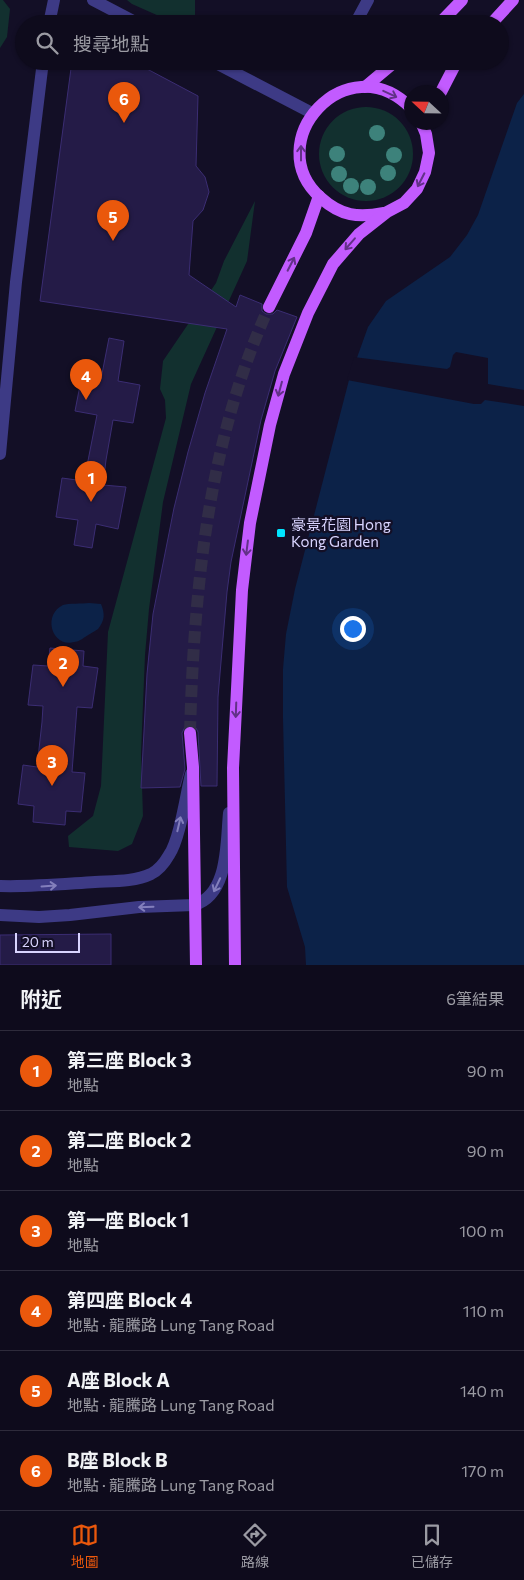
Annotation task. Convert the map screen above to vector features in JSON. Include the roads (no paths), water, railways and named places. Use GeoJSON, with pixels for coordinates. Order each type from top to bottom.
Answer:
{"type":"FeatureCollection","features":[{"type":"Feature","properties":{"kind":"main road"},"geometry":{"type":"LineString","coordinates":[[448,15],[462,0]]}},
{"type":"Feature","properties":{"kind":"main road"},"geometry":{"type":"LineString","coordinates":[[499,15],[513,0]]}},
{"type":"Feature","properties":{"kind":"main road"},"geometry":{"type":"LineString","coordinates":[[365,87],[385,70]]}},
{"type":"Feature","properties":{"kind":"main road"},"geometry":{"type":"LineString","coordinates":[[445,85],[452,70]]}},
{"type":"Feature","properties":{"kind":"main road"},"geometry":{"type":"LineString","coordinates":[[387,212],[368,216],[349,215],[331,208],[304,177],[300,155],[302,133],[312,113],[327,99],[345,90],[365,87],[385,90],[404,101]]}},
{"type":"Feature","properties":{"kind":"main road"},"geometry":{"type":"LineString","coordinates":[[235,965],[234,768],[241,598],[250,523],[270,425],[284,374],[308,313],[333,264],[358,234],[387,212],[404,203],[417,189],[426,172],[429,153],[426,130]]}},
{"type":"Feature","properties":{"kind":"main road"},"geometry":{"type":"LineString","coordinates":[[269,307],[306,232],[319,196]]}},
{"type":"Feature","properties":{"kind":"main road"},"geometry":{"type":"LineString","coordinates":[[190,733],[193,767],[196,965]]}},
{"type":"Feature","properties":{"kind":"street"},"geometry":{"type":"LineString","coordinates":[[51,15],[54,0]]}},
{"type":"Feature","properties":{"kind":"street"},"geometry":{"type":"LineString","coordinates":[[93,0],[122,15]]}},
{"type":"Feature","properties":{"kind":"street"},"geometry":{"type":"LineString","coordinates":[[360,15],[368,0]]}},
{"type":"Feature","properties":{"kind":"street"},"geometry":{"type":"LineString","coordinates":[[0,454],[2,411],[42,70]]}},
{"type":"Feature","properties":{"kind":"street"},"geometry":{"type":"LineString","coordinates":[[229,70],[312,113]]}},
{"type":"Feature","properties":{"kind":"street"},"geometry":{"type":"LineString","coordinates":[[0,886],[42,886],[119,880],[139,878],[153,873],[171,853],[193,767]]}},
{"type":"Feature","properties":{"kind":"street"},"geometry":{"type":"LineString","coordinates":[[0,915],[39,917],[140,907],[194,906],[203,903],[211,896],[222,874],[234,768]]}},
{"type":"Feature","properties":{"kind":"water"},"geometry":{"type":"Polygon","coordinates":[[[524,94],[524,965],[306,965],[305,947],[287,887],[283,669],[286,634],[295,589],[349,380],[368,327],[386,301],[450,257],[467,235],[478,215],[517,103],[524,94]]]}},
{"type":"Feature","properties":{"kind":"water"},"geometry":{"type":"Polygon","coordinates":[[[65,604],[101,604],[104,614],[98,629],[77,642],[66,643],[55,636],[51,623],[57,610],[65,604]]]}},
{"type":"Feature","properties":{"kind":"tunnel"},"geometry":{"type":"LineString","coordinates":[[190,733],[195,624],[208,516],[218,462],[231,409],[248,358],[269,307]]}},
{"type":"Feature","properties":{"kind":"place","name":"B座 Block B"},"geometry":{"type":"Point","coordinates":[124,123]}},
{"type":"Feature","properties":{"kind":"place","name":"A座 Block A"},"geometry":{"type":"Point","coordinates":[113,241]}},
{"type":"Feature","properties":{"kind":"place","name":"第四座 Block 4"},"geometry":{"type":"Point","coordinates":[86,400]}},
{"type":"Feature","properties":{"kind":"place","name":"第三座 Block 3"},"geometry":{"type":"Point","coordinates":[91,502]}},
{"type":"Feature","properties":{"kind":"place","name":"豪景花園 Hong Kong Garden"},"geometry":{"type":"Point","coordinates":[281,533]}},
{"type":"Feature","properties":{"kind":"place","name":"第二座 Block 2"},"geometry":{"type":"Point","coordinates":[63,687]}},
{"type":"Feature","properties":{"kind":"place","name":"第一座 Block 1"},"geometry":{"type":"Point","coordinates":[52,786]}}]}
